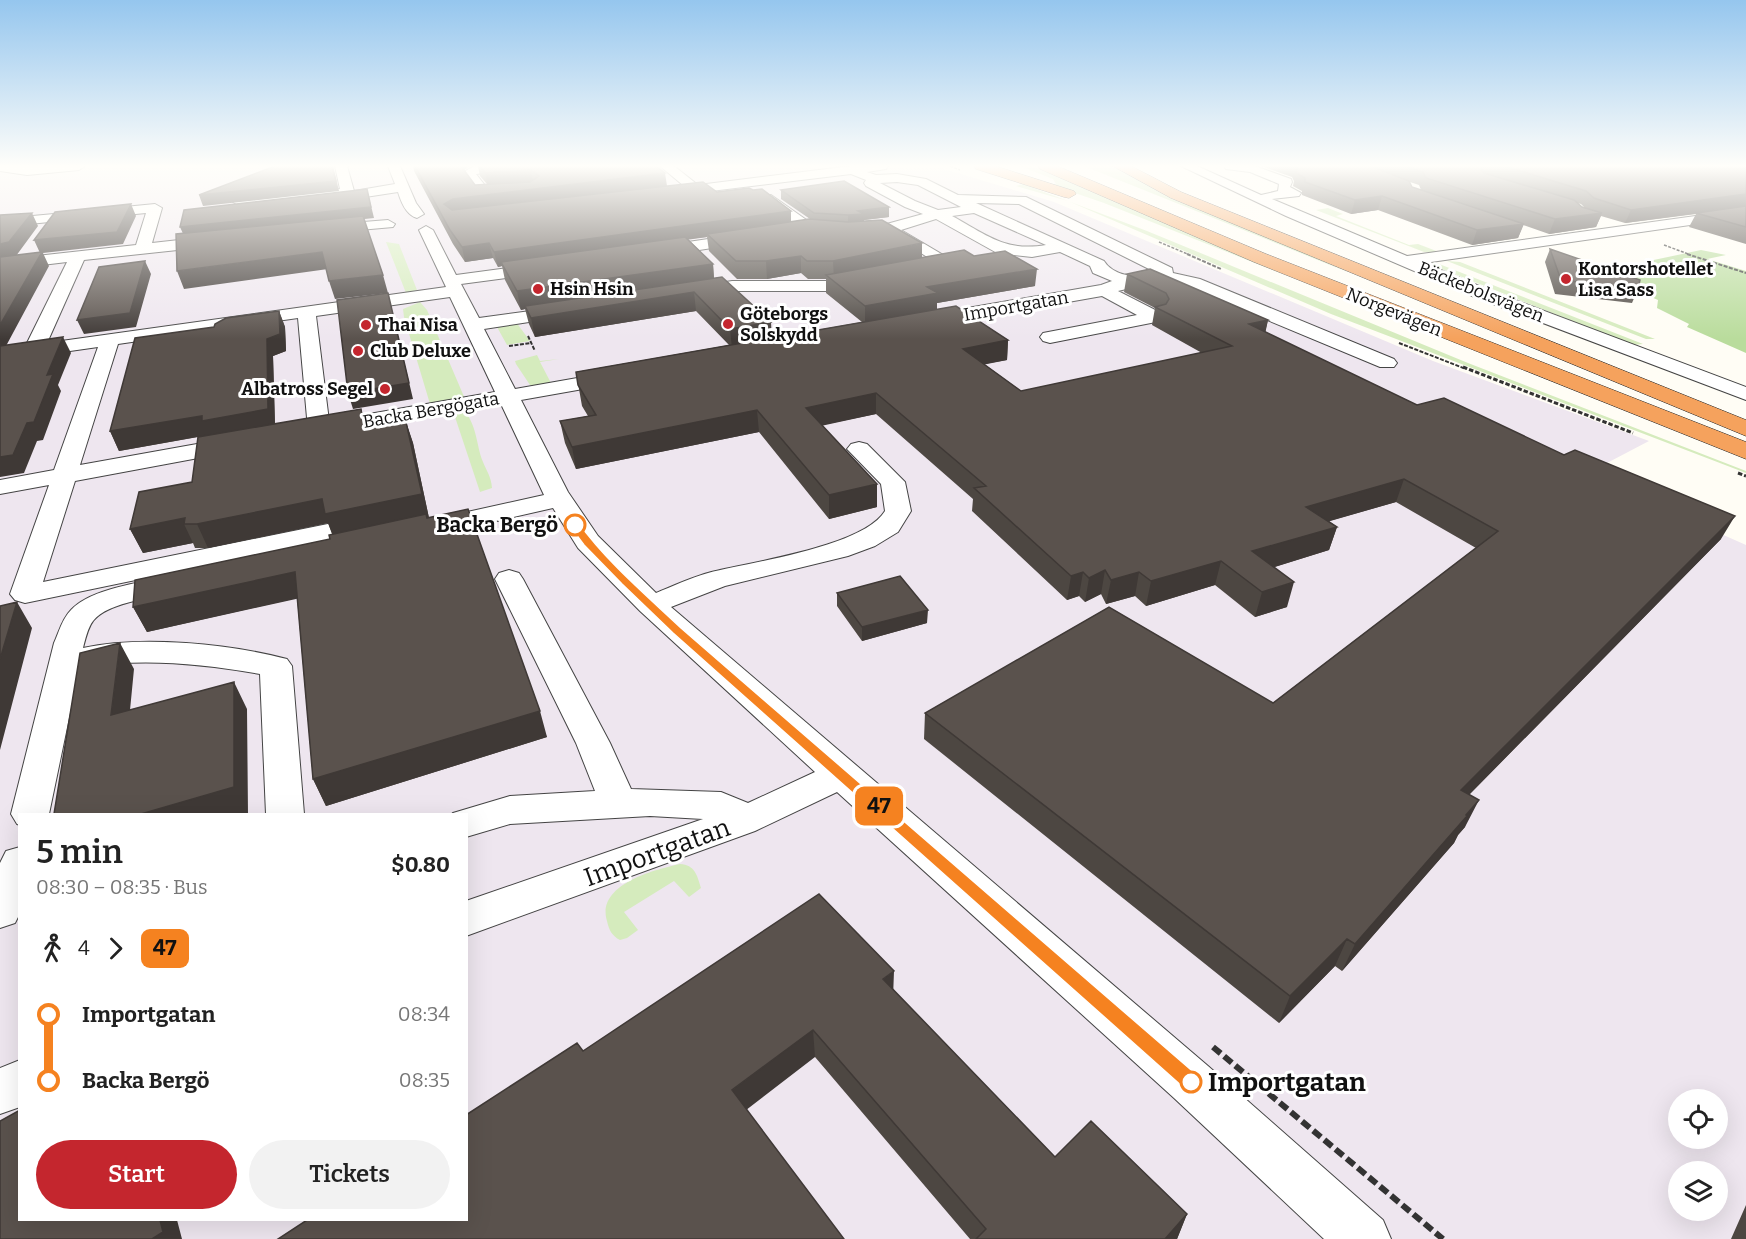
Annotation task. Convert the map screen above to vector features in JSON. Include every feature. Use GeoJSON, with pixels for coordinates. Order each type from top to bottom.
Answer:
{"type":"FeatureCollection","features":[{"type":"Feature","properties":{"kind":"highway"},"geometry":{"type":"LineString","coordinates":[[1144,224],[1505,368],[1682,427]]}},
{"type":"Feature","properties":{"kind":"highway","name":"Norgevägen"},"geometry":{"type":"LineString","coordinates":[[1180,224],[1682,427],[1741,462]]}},
{"type":"Feature","properties":{"kind":"highway","name":"Norgevägen"},"geometry":{"type":"LineString","coordinates":[[1204,224],[1501,343],[1746,434]]}},
{"type":"Feature","properties":{"kind":"highway"},"geometry":{"type":"LineString","coordinates":[[1246,224],[1746,429]]}},
{"type":"Feature","properties":{"kind":"street"},"geometry":{"type":"LineString","coordinates":[[22,263],[38,240],[57,224]]}},
{"type":"Feature","properties":{"kind":"street"},"geometry":{"type":"LineString","coordinates":[[142,249],[150,224]]}},
{"type":"Feature","properties":{"kind":"street"},"geometry":{"type":"LineString","coordinates":[[406,224],[414,229],[481,324],[508,396],[555,491],[588,543],[651,605],[1182,1074],[1364,1239]]}},
{"type":"Feature","properties":{"kind":"street"},"geometry":{"type":"LineString","coordinates":[[637,254],[817,230],[808,224]]}},
{"type":"Feature","properties":{"kind":"street"},"geometry":{"type":"LineString","coordinates":[[889,224],[880,226],[946,262],[904,271]]}},
{"type":"Feature","properties":{"kind":"street"},"geometry":{"type":"LineString","coordinates":[[954,224],[1003,250],[1032,252],[1062,247]]}},
{"type":"Feature","properties":{"kind":"street"},"geometry":{"type":"LineString","coordinates":[[1010,224],[1098,264],[1100,270],[1108,275],[1132,280],[1163,275],[1194,283],[1387,363]]}},
{"type":"Feature","properties":{"kind":"street"},"geometry":{"type":"LineString","coordinates":[[1073,224],[1159,267],[1166,272],[1163,275]]}},
{"type":"Feature","properties":{"kind":"street","name":"Bäckebolsvägen"},"geometry":{"type":"LineString","coordinates":[[1316,224],[1632,352],[1746,394]]}},
{"type":"Feature","properties":{"kind":"street"},"geometry":{"type":"LineString","coordinates":[[1608,224],[1627,230]]}},
{"type":"Feature","properties":{"kind":"street"},"geometry":{"type":"LineString","coordinates":[[1405,261],[1678,224]]}},
{"type":"Feature","properties":{"kind":"street"},"geometry":{"type":"LineString","coordinates":[[313,230],[414,229]]}},
{"type":"Feature","properties":{"kind":"street"},"geometry":{"type":"LineString","coordinates":[[1525,229],[1549,240]]}},
{"type":"Feature","properties":{"kind":"street"},"geometry":{"type":"LineString","coordinates":[[0,265],[234,239]]}},
{"type":"Feature","properties":{"kind":"street"},"geometry":{"type":"LineString","coordinates":[[692,246],[712,266],[726,287],[834,286],[882,276]]}},
{"type":"Feature","properties":{"kind":"street"},"geometry":{"type":"LineString","coordinates":[[34,350],[78,256]]}},
{"type":"Feature","properties":{"kind":"street"},"geometry":{"type":"LineString","coordinates":[[0,355],[306,311],[559,266]]}},
{"type":"Feature","properties":{"kind":"street","name":"Importgatan"},"geometry":{"type":"LineString","coordinates":[[906,325],[1104,290],[1132,280]]}},
{"type":"Feature","properties":{"kind":"street"},"geometry":{"type":"LineString","coordinates":[[1050,338],[1155,317],[1104,290]]}},
{"type":"Feature","properties":{"kind":"street"},"geometry":{"type":"LineString","coordinates":[[481,324],[582,309]]}},
{"type":"Feature","properties":{"kind":"street"},"geometry":{"type":"LineString","coordinates":[[306,311],[319,429]]}},
{"type":"Feature","properties":{"kind":"street"},"geometry":{"type":"LineString","coordinates":[[110,339],[25,594],[399,526]]}},
{"type":"Feature","properties":{"kind":"street"},"geometry":{"type":"LineString","coordinates":[[508,396],[638,373]]}},
{"type":"Feature","properties":{"kind":"street","name":"Backa Bergögata"},"geometry":{"type":"LineString","coordinates":[[296,434],[508,396]]}},
{"type":"Feature","properties":{"kind":"street"},"geometry":{"type":"LineString","coordinates":[[0,487],[261,440]]}},
{"type":"Feature","properties":{"kind":"street"},"geometry":{"type":"LineString","coordinates":[[651,605],[715,580],[838,550],[865,540],[889,526],[898,511],[893,482],[859,449]]}},
{"type":"Feature","properties":{"kind":"street"},"geometry":{"type":"LineString","coordinates":[[30,813],[69,643],[80,617],[88,609],[105,602],[399,526],[555,491]]}},
{"type":"Feature","properties":{"kind":"street"},"geometry":{"type":"LineString","coordinates":[[509,579],[593,743],[619,804]]}},
{"type":"Feature","properties":{"kind":"street"},"geometry":{"type":"LineString","coordinates":[[10,615],[65,608],[88,609]]}},
{"type":"Feature","properties":{"kind":"street"},"geometry":{"type":"LineString","coordinates":[[65,661],[123,652],[198,655],[276,666],[285,813]]}},
{"type":"Feature","properties":{"kind":"street","name":"Importgatan"},"geometry":{"type":"LineString","coordinates":[[468,918],[742,820],[843,774]]}},
{"type":"Feature","properties":{"kind":"street"},"geometry":{"type":"LineString","coordinates":[[468,822],[510,810],[650,802],[721,806],[742,820]]}},
{"type":"Feature","properties":{"kind":"street"},"geometry":{"type":"LineString","coordinates":[[0,911],[18,870]]}},
{"type":"Feature","properties":{"kind":"street"},"geometry":{"type":"LineString","coordinates":[[0,1091],[18,1084]]}},
{"type":"Feature","properties":{"kind":"path"},"geometry":{"type":"LineString","coordinates":[[1158,242],[1223,270]]}},
{"type":"Feature","properties":{"kind":"path"},"geometry":{"type":"LineString","coordinates":[[1666,245],[1708,262],[1746,273]]}},
{"type":"Feature","properties":{"kind":"path"},"geometry":{"type":"LineString","coordinates":[[481,324],[502,347],[531,342]]}},
{"type":"Feature","properties":{"kind":"path"},"geometry":{"type":"LineString","coordinates":[[1399,343],[1639,435]]}},
{"type":"Feature","properties":{"kind":"path"},"geometry":{"type":"LineString","coordinates":[[1741,462],[1746,476]]}},
{"type":"Feature","properties":{"kind":"path"},"geometry":{"type":"LineString","coordinates":[[1205,1041],[1443,1239]]}},
{"type":"Feature","properties":{"kind":"shaded area"},"geometry":{"type":"Polygon","coordinates":[[[0,224],[1106,224],[1433,361],[1649,441],[1586,474],[1746,545],[1746,1239],[0,1239],[0,224]]]}},
{"type":"Feature","properties":{"kind":"green space"},"geometry":{"type":"Polygon","coordinates":[[[1122,224],[1147,231],[1468,363],[1746,471],[1746,473],[1331,314],[1122,224]]]}},
{"type":"Feature","properties":{"kind":"green space"},"geometry":{"type":"Polygon","coordinates":[[[1156,224],[1166,224],[1285,275],[1156,224]]]}},
{"type":"Feature","properties":{"kind":"green space"},"geometry":{"type":"Polygon","coordinates":[[[1228,224],[1236,224],[1350,273],[1228,224]]]}},
{"type":"Feature","properties":{"kind":"green space"},"geometry":{"type":"Polygon","coordinates":[[[1352,224],[1409,245],[1418,244],[1439,252],[1424,252],[1352,224]]]}},
{"type":"Feature","properties":{"kind":"green space"},"geometry":{"type":"Polygon","coordinates":[[[386,242],[399,244],[417,290],[406,293],[386,242]]]}},
{"type":"Feature","properties":{"kind":"green space"},"geometry":{"type":"Polygon","coordinates":[[[1701,250],[1726,255],[1707,259],[1746,271],[1746,353],[1687,327],[1689,324],[1657,308],[1658,300],[1577,265],[1630,265],[1701,250]]]}},
{"type":"Feature","properties":{"kind":"green space"},"geometry":{"type":"Polygon","coordinates":[[[1447,261],[1460,262],[1655,339],[1646,339],[1447,261]]]}},
{"type":"Feature","properties":{"kind":"green space"},"geometry":{"type":"Polygon","coordinates":[[[1432,262],[1643,344],[1632,345],[1432,265],[1432,262]]]}},
{"type":"Feature","properties":{"kind":"green space"},"geometry":{"type":"Polygon","coordinates":[[[420,302],[427,310],[465,399],[430,404],[403,309],[420,302]]]}},
{"type":"Feature","properties":{"kind":"green space"},"geometry":{"type":"Polygon","coordinates":[[[516,322],[530,341],[507,345],[497,327],[516,322]]]}},
{"type":"Feature","properties":{"kind":"green space"},"geometry":{"type":"Polygon","coordinates":[[[537,355],[540,361],[559,359],[540,362],[551,383],[540,386],[530,385],[516,364],[515,361],[537,355]]]}},
{"type":"Feature","properties":{"kind":"green space"},"geometry":{"type":"Polygon","coordinates":[[[462,409],[471,420],[491,480],[492,488],[480,492],[453,411],[462,409]]]}},
{"type":"Feature","properties":{"kind":"green space"},"geometry":{"type":"Polygon","coordinates":[[[680,864],[692,869],[697,875],[701,888],[689,897],[674,881],[624,912],[638,930],[627,938],[620,940],[615,937],[607,921],[606,908],[610,898],[618,889],[642,875],[680,864]]]}},
{"type":"Feature","properties":{"kind":"building"},"geometry":{"type":"Polygon","coordinates":[[[0,224],[23,224],[9,242],[0,244],[0,224]]]}},
{"type":"Feature","properties":{"kind":"building"},"geometry":{"type":"Polygon","coordinates":[[[46,224],[121,224],[117,232],[34,240],[46,224]]]}},
{"type":"Feature","properties":{"kind":"building"},"geometry":{"type":"Polygon","coordinates":[[[181,224],[210,224],[180,227],[181,224]]]}},
{"type":"Feature","properties":{"kind":"building"},"geometry":{"type":"Polygon","coordinates":[[[282,224],[366,224],[383,275],[329,281],[322,252],[177,271],[176,234],[282,224]]]}},
{"type":"Feature","properties":{"kind":"building"},"geometry":{"type":"Polygon","coordinates":[[[447,224],[698,224],[494,252],[489,243],[462,247],[447,224]]]}},
{"type":"Feature","properties":{"kind":"building"},"geometry":{"type":"Polygon","coordinates":[[[776,224],[889,224],[922,243],[833,261],[807,261],[801,256],[766,261],[736,261],[707,234],[776,224]]]}},
{"type":"Feature","properties":{"kind":"building"},"geometry":{"type":"Polygon","coordinates":[[[1460,224],[1524,224],[1477,230],[1460,224]]]}},
{"type":"Feature","properties":{"kind":"building"},"geometry":{"type":"Polygon","coordinates":[[[685,237],[713,264],[517,291],[501,262],[685,237]]]}},
{"type":"Feature","properties":{"kind":"building"},"geometry":{"type":"Polygon","coordinates":[[[1550,249],[1640,280],[1638,289],[1561,280],[1550,249]]]}},
{"type":"Feature","properties":{"kind":"building"},"geometry":{"type":"Polygon","coordinates":[[[964,250],[974,256],[1005,251],[1037,269],[927,287],[938,293],[865,306],[826,275],[964,250]]]}},
{"type":"Feature","properties":{"kind":"building"},"geometry":{"type":"Polygon","coordinates":[[[42,252],[0,325],[0,257],[42,252]]]}},
{"type":"Feature","properties":{"kind":"building"},"geometry":{"type":"Polygon","coordinates":[[[145,261],[130,313],[77,320],[99,267],[145,261]]]}},
{"type":"Feature","properties":{"kind":"building"},"geometry":{"type":"Polygon","coordinates":[[[1150,269],[1268,320],[1249,324],[1417,405],[1444,398],[1564,455],[1575,450],[1735,516],[1461,790],[1479,800],[1467,816],[1355,944],[1347,939],[1290,996],[925,713],[1109,607],[1273,703],[1498,531],[1404,479],[1306,507],[1337,527],[1252,551],[1294,582],[1262,592],[1221,561],[1151,581],[1139,572],[1111,580],[1105,570],[1089,578],[1083,572],[1071,576],[974,488],[986,486],[876,393],[806,408],[877,484],[829,495],[757,410],[572,447],[560,421],[596,415],[578,385],[576,372],[956,306],[1008,340],[963,349],[1021,391],[1232,346],[1155,307],[1166,304],[1169,299],[1166,293],[1127,274],[1150,269]]]}},
{"type":"Feature","properties":{"kind":"building"},"geometry":{"type":"Polygon","coordinates":[[[722,277],[771,322],[730,329],[694,292],[531,318],[525,306],[722,277]]]}},
{"type":"Feature","properties":{"kind":"building"},"geometry":{"type":"Polygon","coordinates":[[[388,293],[409,383],[348,393],[337,300],[388,293]]]}},
{"type":"Feature","properties":{"kind":"building"},"geometry":{"type":"Polygon","coordinates":[[[279,311],[280,334],[267,339],[268,409],[202,421],[202,416],[110,431],[135,338],[214,327],[226,318],[279,311]]]}},
{"type":"Feature","properties":{"kind":"building"},"geometry":{"type":"Polygon","coordinates":[[[63,337],[47,375],[53,374],[34,422],[27,423],[13,455],[0,457],[0,346],[63,337]]]}},
{"type":"Feature","properties":{"kind":"building"},"geometry":{"type":"Polygon","coordinates":[[[361,409],[364,429],[406,422],[422,494],[325,514],[322,499],[197,524],[184,524],[185,518],[130,529],[139,492],[192,482],[198,437],[361,409]]]}},
{"type":"Feature","properties":{"kind":"building"},"geometry":{"type":"Polygon","coordinates":[[[468,509],[540,711],[313,779],[295,572],[133,607],[135,580],[330,539],[329,535],[426,514],[427,518],[468,509]]]}},
{"type":"Feature","properties":{"kind":"building"},"geometry":{"type":"Polygon","coordinates":[[[900,576],[928,610],[862,627],[837,593],[900,576]]]}},
{"type":"Feature","properties":{"kind":"building"},"geometry":{"type":"Polygon","coordinates":[[[17,602],[0,659],[0,606],[17,602]]]}},
{"type":"Feature","properties":{"kind":"building"},"geometry":{"type":"Polygon","coordinates":[[[120,643],[111,715],[234,682],[234,787],[144,813],[54,813],[80,653],[120,643]]]}},
{"type":"Feature","properties":{"kind":"building"},"geometry":{"type":"Polygon","coordinates":[[[819,894],[894,971],[883,979],[1055,1157],[1091,1121],[1187,1214],[1165,1239],[976,1239],[986,1229],[813,1030],[732,1090],[844,1239],[278,1239],[305,1221],[468,1221],[468,1114],[577,1043],[583,1051],[819,894]]]}},
{"type":"Feature","properties":{"kind":"building"},"geometry":{"type":"Polygon","coordinates":[[[18,1111],[18,1221],[160,1221],[163,1232],[152,1239],[0,1239],[0,1121],[18,1111]]]}},
{"type":"Feature","properties":{"kind":"bus line","name":"47"},"geometry":{"type":"LineString","coordinates":[[575,525],[588,543],[677,630],[1191,1082]]}},
{"type":"Feature","properties":{"kind":"place","name":"Kontorshotellet Lisa Sass"},"geometry":{"type":"Point","coordinates":[1566,279]}},
{"type":"Feature","properties":{"kind":"place","name":"Hsin Hsin"},"geometry":{"type":"Point","coordinates":[538,289]}},
{"type":"Feature","properties":{"kind":"place","name":"Göteborgs Solskydd"},"geometry":{"type":"Point","coordinates":[728,324]}},
{"type":"Feature","properties":{"kind":"place","name":"Thai Nisa"},"geometry":{"type":"Point","coordinates":[366,325]}},
{"type":"Feature","properties":{"kind":"place","name":"Club Deluxe"},"geometry":{"type":"Point","coordinates":[358,351]}},
{"type":"Feature","properties":{"kind":"place","name":"Albatross Segel"},"geometry":{"type":"Point","coordinates":[385,389]}},
{"type":"Feature","properties":{"kind":"place","name":"Backa Bergö"},"geometry":{"type":"Point","coordinates":[575,525]}},
{"type":"Feature","properties":{"kind":"place","name":"Importgatan"},"geometry":{"type":"Point","coordinates":[1191,1082]}}]}
